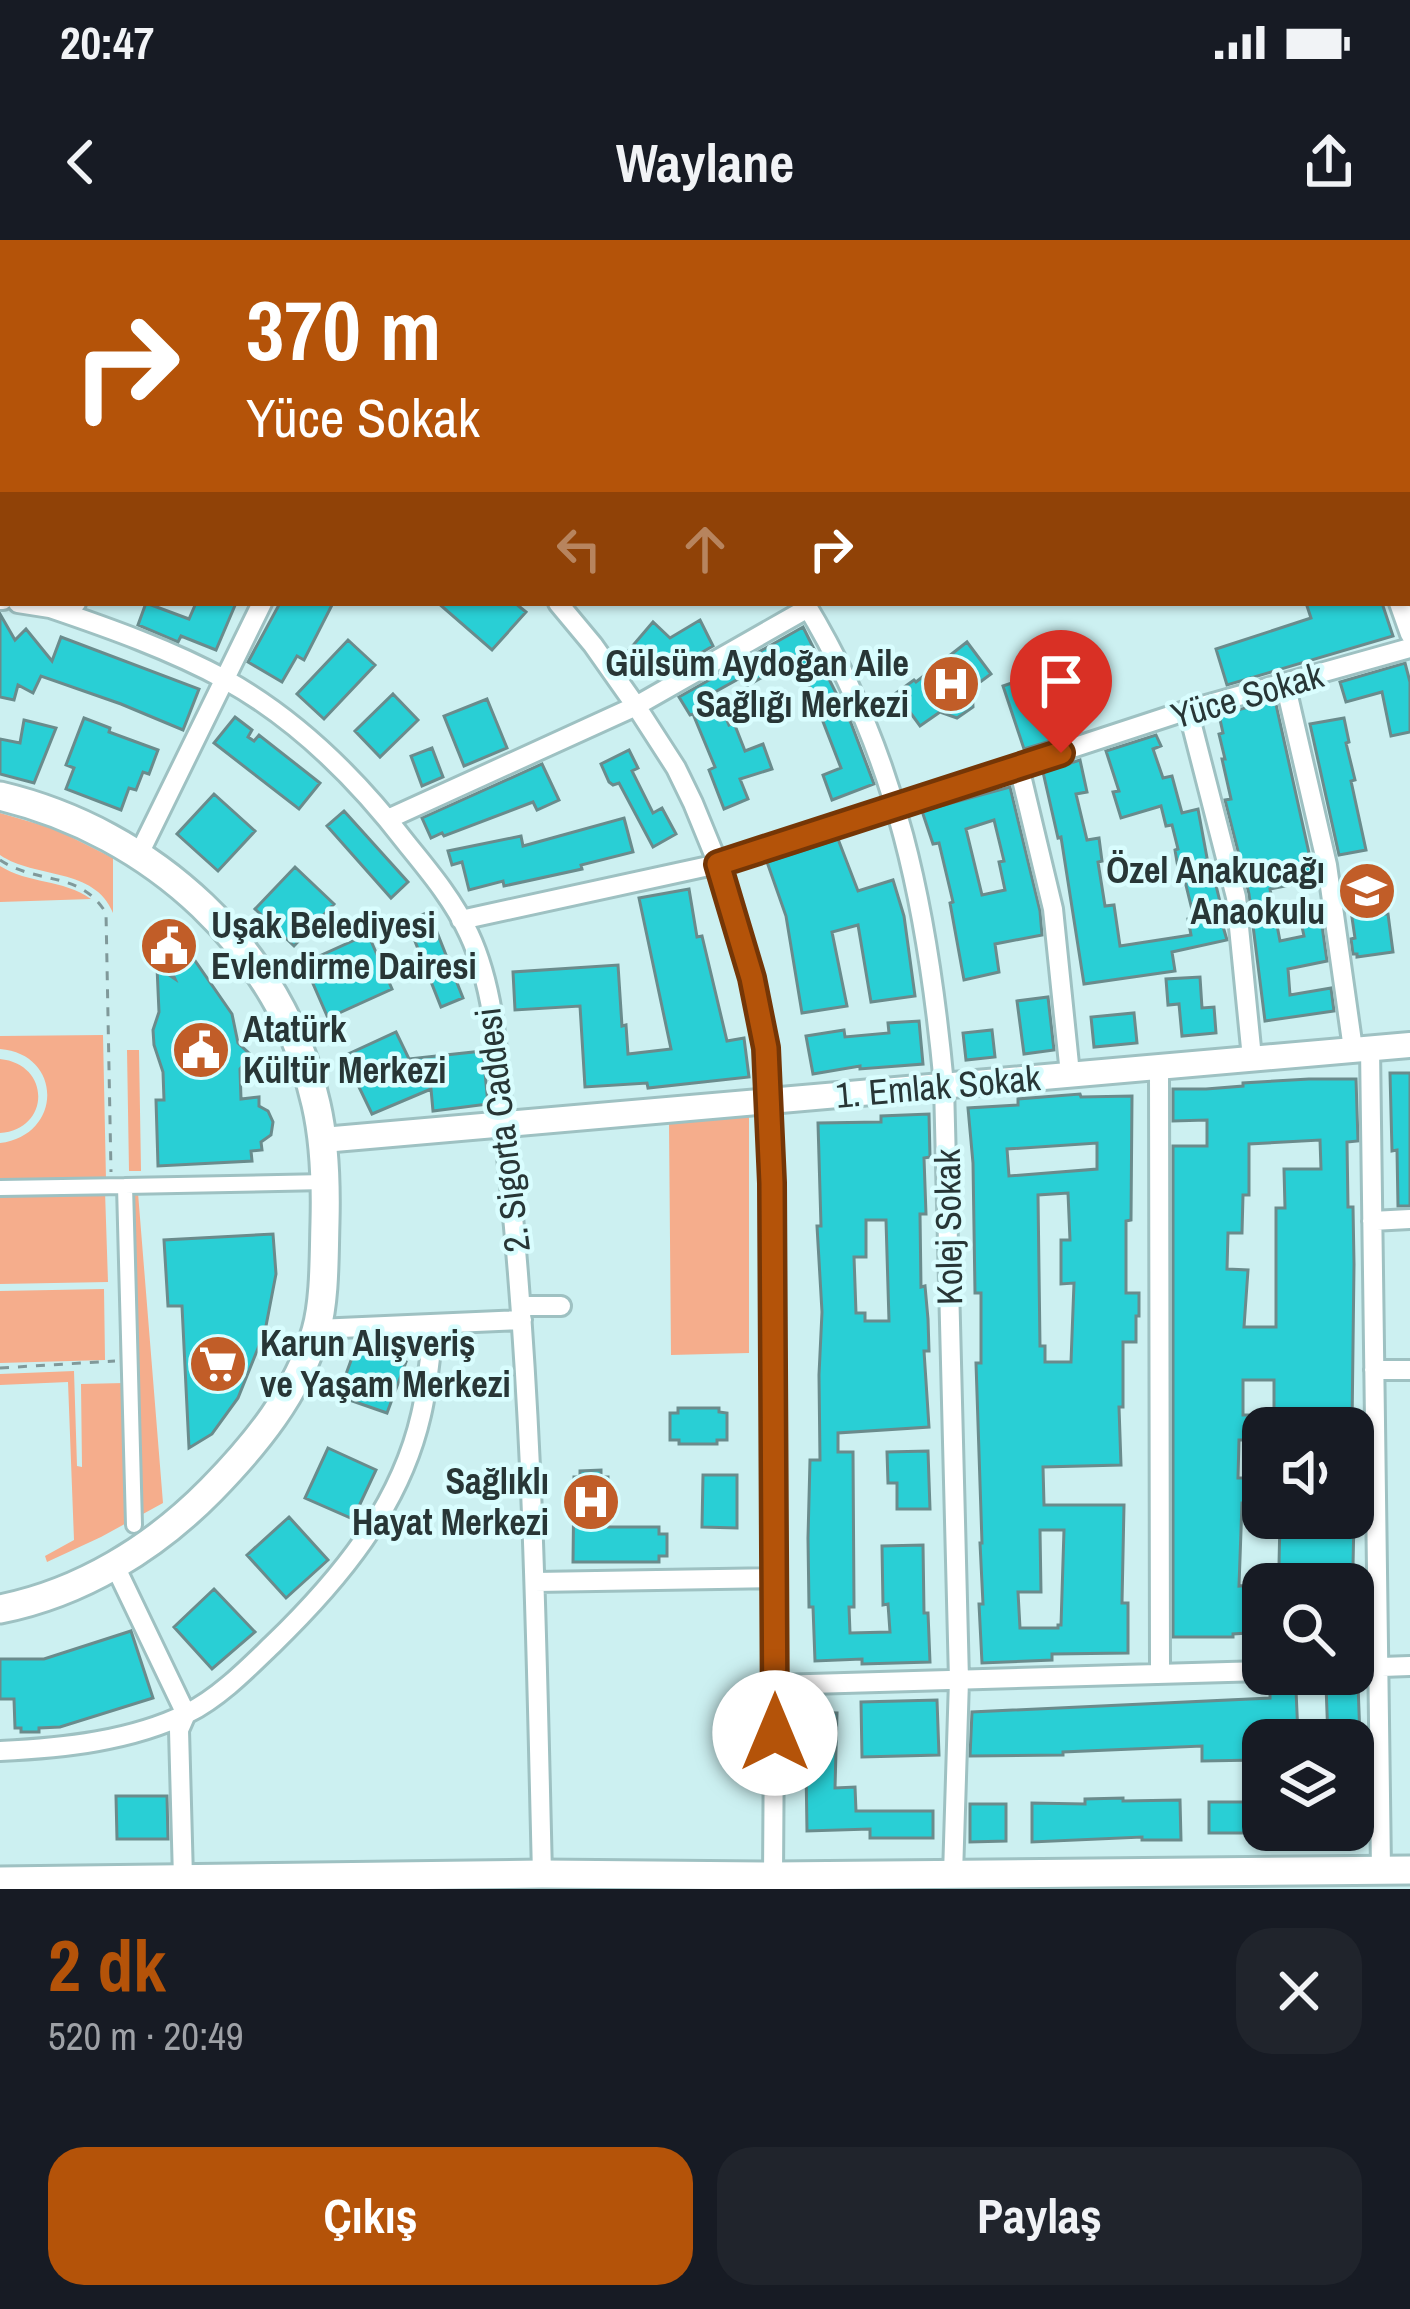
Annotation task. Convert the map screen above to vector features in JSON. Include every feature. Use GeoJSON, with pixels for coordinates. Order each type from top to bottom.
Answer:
{"type":"FeatureCollection","features":[{"type":"Feature","properties":{"kind":"main road"},"geometry":{"type":"LineString","coordinates":[[0,796],[65,815],[139,854],[207,909],[261,976],[299,1050],[316,1104],[326,1182],[316,1329],[288,1396],[259,1438],[193,1509],[143,1548],[47,1596],[0,1609]]}},
{"type":"Feature","properties":{"kind":"main road"},"geometry":{"type":"LineString","coordinates":[[0,1881],[542,1874],[773,1885],[953,1875],[1302,1881],[1410,1870]]}},
{"type":"Feature","properties":{"kind":"street"},"geometry":{"type":"LineString","coordinates":[[37,606],[60,606]]}},
{"type":"Feature","properties":{"kind":"street"},"geometry":{"type":"LineString","coordinates":[[139,854],[261,606]]}},
{"type":"Feature","properties":{"kind":"street"},"geometry":{"type":"LineString","coordinates":[[560,606],[637,706],[676,768],[718,864],[752,978],[766,1048],[776,1578],[773,1885]]}},
{"type":"Feature","properties":{"kind":"street"},"geometry":{"type":"LineString","coordinates":[[388,819],[637,706],[806,606]]}},
{"type":"Feature","properties":{"kind":"street","name":"Kolej Sokak"},"geometry":{"type":"LineString","coordinates":[[806,606],[847,676],[878,748],[896,808],[925,923],[944,1085],[959,1680],[953,1875]]}},
{"type":"Feature","properties":{"kind":"street","name":"2. Sigorta Caddesi"},"geometry":{"type":"LineString","coordinates":[[50,608],[191,662],[225,679],[306,735],[388,819],[461,920],[478,959],[490,1007],[522,1313],[542,1874]]}},
{"type":"Feature","properties":{"kind":"street","name":"Yüce Sokak"},"geometry":{"type":"LineString","coordinates":[[461,920],[718,864],[1188,710],[1410,648]]}},
{"type":"Feature","properties":{"kind":"street"},"geometry":{"type":"LineString","coordinates":[[1285,683],[1327,865],[1362,1049],[1372,1221],[1381,1870]]}},
{"type":"Feature","properties":{"kind":"street"},"geometry":{"type":"LineString","coordinates":[[1188,710],[1236,897],[1252,1058]]}},
{"type":"Feature","properties":{"kind":"street"},"geometry":{"type":"LineString","coordinates":[[1019,767],[1053,909],[1070,1074]]}},
{"type":"Feature","properties":{"kind":"street","name":"1. Emlak Sokak"},"geometry":{"type":"LineString","coordinates":[[322,1140],[1410,1045]]}},
{"type":"Feature","properties":{"kind":"street"},"geometry":{"type":"LineString","coordinates":[[1159,1066],[1160,1674]]}},
{"type":"Feature","properties":{"kind":"street"},"geometry":{"type":"LineString","coordinates":[[0,1188],[326,1182]]}},
{"type":"Feature","properties":{"kind":"street"},"geometry":{"type":"LineString","coordinates":[[118,1186],[134,1525]]}},
{"type":"Feature","properties":{"kind":"street"},"geometry":{"type":"LineString","coordinates":[[1372,1221],[1410,1219]]}},
{"type":"Feature","properties":{"kind":"street"},"geometry":{"type":"LineString","coordinates":[[316,1329],[434,1324],[561,1306]]}},
{"type":"Feature","properties":{"kind":"street"},"geometry":{"type":"LineString","coordinates":[[0,1751],[99,1740],[187,1714],[229,1684],[294,1623],[333,1582],[374,1529],[391,1498],[422,1414],[434,1324]]}},
{"type":"Feature","properties":{"kind":"street"},"geometry":{"type":"LineString","coordinates":[[1374,1370],[1410,1370]]}},
{"type":"Feature","properties":{"kind":"street"},"geometry":{"type":"LineString","coordinates":[[115,1565],[187,1714]]}},
{"type":"Feature","properties":{"kind":"street"},"geometry":{"type":"LineString","coordinates":[[535,1582],[776,1578]]}},
{"type":"Feature","properties":{"kind":"street"},"geometry":{"type":"LineString","coordinates":[[1374,1667],[1410,1666]]}},
{"type":"Feature","properties":{"kind":"street"},"geometry":{"type":"LineString","coordinates":[[775,1685],[1242,1672]]}},
{"type":"Feature","properties":{"kind":"street"},"geometry":{"type":"LineString","coordinates":[[183,1878],[179,1730],[187,1714]]}},
{"type":"Feature","properties":{"kind":"path"},"geometry":{"type":"LineString","coordinates":[[0,860],[26,874],[77,885],[98,899],[106,913],[118,1186]]}},
{"type":"Feature","properties":{"kind":"path"},"geometry":{"type":"LineString","coordinates":[[0,1368],[115,1362]]}},
{"type":"Feature","properties":{"kind":"shaded area"},"geometry":{"type":"Polygon","coordinates":[[[0,813],[55,829],[113,858],[113,913],[93,888],[0,855],[0,813]]]}},
{"type":"Feature","properties":{"kind":"shaded area"},"geometry":{"type":"Polygon","coordinates":[[[0,866],[69,888],[91,899],[0,902],[0,866]]]}},
{"type":"Feature","properties":{"kind":"shaded area"},"geometry":{"type":"Polygon","coordinates":[[[103,1035],[106,1180],[0,1182],[0,1143],[21,1137],[35,1126],[47,1095],[35,1065],[21,1054],[0,1049],[0,1036],[103,1035]]]}},
{"type":"Feature","properties":{"kind":"shaded area"},"geometry":{"type":"Polygon","coordinates":[[[127,1050],[139,1050],[141,1171],[129,1171],[127,1050]]]}},
{"type":"Feature","properties":{"kind":"shaded area"},"geometry":{"type":"Polygon","coordinates":[[[0,1059],[29,1072],[38,1096],[29,1120],[0,1133],[0,1059]]]}},
{"type":"Feature","properties":{"kind":"shaded area"},"geometry":{"type":"Polygon","coordinates":[[[749,1115],[749,1353],[671,1355],[669,1124],[749,1115]]]}},
{"type":"Feature","properties":{"kind":"shaded area"},"geometry":{"type":"Polygon","coordinates":[[[105,1191],[108,1282],[0,1284],[0,1194],[105,1191]]]}},
{"type":"Feature","properties":{"kind":"shaded area"},"geometry":{"type":"Polygon","coordinates":[[[138,1193],[163,1503],[47,1562],[45,1556],[74,1540],[68,1382],[0,1385],[0,1374],[74,1371],[77,1466],[82,1467],[81,1384],[124,1383],[117,1195],[138,1193]]]}},
{"type":"Feature","properties":{"kind":"shaded area"},"geometry":{"type":"Polygon","coordinates":[[[104,1289],[105,1360],[0,1363],[0,1291],[104,1289]]]}},
{"type":"Feature","properties":{"kind":"building"},"geometry":{"type":"Polygon","coordinates":[[[145,606],[189,619],[195,606],[235,606],[216,650],[181,636],[178,642],[138,625],[145,606]]]}},
{"type":"Feature","properties":{"kind":"building"},"geometry":{"type":"Polygon","coordinates":[[[278,606],[331,606],[304,660],[297,656],[282,682],[248,662],[278,606]]]}},
{"type":"Feature","properties":{"kind":"building"},"geometry":{"type":"Polygon","coordinates":[[[441,606],[519,606],[526,612],[492,650],[441,606]]]}},
{"type":"Feature","properties":{"kind":"building"},"geometry":{"type":"Polygon","coordinates":[[[1307,606],[1383,606],[1393,636],[1227,685],[1216,649],[1311,618],[1307,606]]]}},
{"type":"Feature","properties":{"kind":"building"},"geometry":{"type":"Polygon","coordinates":[[[0,614],[15,640],[26,629],[52,661],[61,637],[199,689],[183,730],[41,676],[33,693],[18,685],[14,700],[0,697],[0,614]]]}},
{"type":"Feature","properties":{"kind":"building"},"geometry":{"type":"Polygon","coordinates":[[[700,620],[713,646],[666,673],[664,669],[651,674],[629,650],[653,622],[670,638],[700,620]]]}},
{"type":"Feature","properties":{"kind":"building"},"geometry":{"type":"Polygon","coordinates":[[[803,627],[851,723],[874,784],[832,800],[823,775],[841,768],[793,655],[747,686],[742,677],[715,692],[745,751],[763,744],[772,769],[740,779],[748,799],[724,809],[709,770],[715,767],[693,714],[679,697],[803,627]]]}},
{"type":"Feature","properties":{"kind":"building"},"geometry":{"type":"Polygon","coordinates":[[[348,640],[375,665],[324,719],[297,694],[348,640]]]}},
{"type":"Feature","properties":{"kind":"building","name":"Gülsüm Aydoğan Aile Sağlığı Merkezi"},"geometry":{"type":"Polygon","coordinates":[[[967,642],[991,674],[972,688],[973,707],[957,718],[940,712],[920,726],[896,693],[967,642]]]}},
{"type":"Feature","properties":{"kind":"building"},"geometry":{"type":"Polygon","coordinates":[[[1405,663],[1410,682],[1410,732],[1391,736],[1382,692],[1346,702],[1340,682],[1405,663]]]}},
{"type":"Feature","properties":{"kind":"building"},"geometry":{"type":"Polygon","coordinates":[[[1035,675],[1057,739],[1024,749],[1003,686],[1035,675]]]}},
{"type":"Feature","properties":{"kind":"building"},"geometry":{"type":"Polygon","coordinates":[[[393,694],[418,720],[380,757],[355,731],[393,694]]]}},
{"type":"Feature","properties":{"kind":"building"},"geometry":{"type":"Polygon","coordinates":[[[487,699],[507,748],[464,766],[444,716],[487,699]]]}},
{"type":"Feature","properties":{"kind":"building"},"geometry":{"type":"Polygon","coordinates":[[[1275,700],[1315,880],[1270,889],[1280,941],[1304,936],[1298,908],[1319,904],[1327,961],[1288,969],[1290,995],[1331,988],[1334,1011],[1265,1021],[1249,894],[1225,800],[1231,799],[1219,715],[1275,700]]]}},
{"type":"Feature","properties":{"kind":"building"},"geometry":{"type":"Polygon","coordinates":[[[235,717],[252,730],[248,737],[254,741],[259,735],[320,783],[299,809],[214,743],[235,717]]]}},
{"type":"Feature","properties":{"kind":"building"},"geometry":{"type":"Polygon","coordinates":[[[84,718],[158,750],[149,774],[143,772],[136,790],[129,788],[121,810],[66,789],[74,768],[66,765],[84,718]]]}},
{"type":"Feature","properties":{"kind":"building"},"geometry":{"type":"Polygon","coordinates":[[[1344,718],[1366,850],[1339,855],[1310,724],[1344,718]]]}},
{"type":"Feature","properties":{"kind":"building"},"geometry":{"type":"Polygon","coordinates":[[[24,720],[56,728],[34,783],[0,774],[0,739],[20,743],[24,720]]]}},
{"type":"Feature","properties":{"kind":"building"},"geometry":{"type":"Polygon","coordinates":[[[1156,735],[1161,746],[1153,749],[1163,778],[1172,776],[1182,813],[1198,809],[1227,940],[1172,952],[1175,971],[1084,984],[1061,837],[1043,772],[1080,760],[1087,792],[1076,794],[1087,840],[1099,838],[1105,906],[1114,905],[1120,946],[1191,935],[1188,919],[1194,918],[1183,873],[1179,874],[1172,825],[1166,826],[1161,806],[1121,818],[1113,792],[1119,791],[1106,751],[1156,735]]]}},
{"type":"Feature","properties":{"kind":"building"},"geometry":{"type":"Polygon","coordinates":[[[432,748],[443,777],[422,786],[411,756],[432,748]]]}},
{"type":"Feature","properties":{"kind":"building"},"geometry":{"type":"Polygon","coordinates":[[[629,750],[638,768],[632,771],[653,813],[662,808],[676,834],[653,847],[619,783],[609,782],[601,764],[629,750]]]}},
{"type":"Feature","properties":{"kind":"building"},"geometry":{"type":"Polygon","coordinates":[[[542,764],[559,800],[537,810],[533,802],[431,838],[422,818],[542,764]]]}},
{"type":"Feature","properties":{"kind":"building"},"geometry":{"type":"Polygon","coordinates":[[[1010,787],[1042,935],[995,944],[999,972],[964,980],[939,843],[933,844],[922,811],[1010,787]],[[994,820],[966,829],[982,895],[1005,890],[999,862],[1004,861],[994,820]]]}},
{"type":"Feature","properties":{"kind":"building"},"geometry":{"type":"Polygon","coordinates":[[[214,794],[255,831],[218,871],[177,834],[214,794]]]}},
{"type":"Feature","properties":{"kind":"building"},"geometry":{"type":"Polygon","coordinates":[[[344,811],[408,882],[391,898],[327,826],[344,811]]]}},
{"type":"Feature","properties":{"kind":"building"},"geometry":{"type":"Polygon","coordinates":[[[624,818],[633,852],[504,886],[503,881],[469,890],[462,862],[452,865],[448,851],[521,836],[523,846],[624,818]]]}},
{"type":"Feature","properties":{"kind":"building"},"geometry":{"type":"Polygon","coordinates":[[[838,839],[858,891],[893,880],[904,916],[915,996],[871,1002],[858,925],[832,932],[847,1006],[802,1013],[786,916],[767,862],[838,839]]]}},
{"type":"Feature","properties":{"kind":"building"},"geometry":{"type":"Polygon","coordinates":[[[295,867],[334,904],[294,946],[255,909],[295,867]]]}},
{"type":"Feature","properties":{"kind":"building"},"geometry":{"type":"Polygon","coordinates":[[[689,889],[697,937],[702,936],[727,1041],[744,1038],[749,1077],[648,1088],[647,1083],[585,1087],[580,1006],[515,1010],[513,972],[618,965],[628,1054],[671,1049],[639,898],[689,889]]]}},
{"type":"Feature","properties":{"kind":"building"},"geometry":{"type":"Polygon","coordinates":[[[1381,891],[1393,952],[1357,957],[1349,897],[1381,891]]]}},
{"type":"Feature","properties":{"kind":"building"},"geometry":{"type":"Polygon","coordinates":[[[429,912],[463,998],[441,1007],[407,921],[429,912]]]}},
{"type":"Feature","properties":{"kind":"building","name":"Atatürk Kültür Merkezi"},"geometry":{"type":"Polygon","coordinates":[[[172,934],[232,1014],[238,1043],[251,1055],[240,1069],[241,1099],[259,1097],[259,1106],[273,1122],[271,1135],[261,1142],[262,1150],[251,1151],[252,1161],[158,1166],[156,1100],[164,1100],[163,1072],[153,1030],[159,1012],[157,967],[175,979],[160,945],[163,937],[172,934]]]}},
{"type":"Feature","properties":{"kind":"building"},"geometry":{"type":"Polygon","coordinates":[[[368,934],[392,989],[328,1018],[304,963],[368,934]]]}},
{"type":"Feature","properties":{"kind":"building"},"geometry":{"type":"Polygon","coordinates":[[[1200,977],[1202,1008],[1214,1007],[1216,1033],[1182,1036],[1179,1004],[1168,1005],[1166,979],[1200,977]]]}},
{"type":"Feature","properties":{"kind":"building"},"geometry":{"type":"Polygon","coordinates":[[[1048,997],[1054,1050],[1024,1054],[1017,1001],[1048,997]]]}},
{"type":"Feature","properties":{"kind":"building"},"geometry":{"type":"Polygon","coordinates":[[[1134,1013],[1137,1043],[1094,1047],[1091,1017],[1134,1013]]]}},
{"type":"Feature","properties":{"kind":"building"},"geometry":{"type":"Polygon","coordinates":[[[919,1021],[923,1064],[860,1066],[813,1074],[806,1036],[844,1030],[845,1037],[889,1033],[888,1023],[919,1021]]]}},
{"type":"Feature","properties":{"kind":"building"},"geometry":{"type":"Polygon","coordinates":[[[992,1030],[995,1057],[966,1060],[963,1033],[992,1030]]]}},
{"type":"Feature","properties":{"kind":"building"},"geometry":{"type":"Polygon","coordinates":[[[396,1032],[409,1059],[483,1051],[488,1104],[433,1111],[431,1089],[372,1114],[344,1056],[396,1032]]]}},
{"type":"Feature","properties":{"kind":"building"},"geometry":{"type":"Polygon","coordinates":[[[1390,1073],[1410,1073],[1410,1206],[1398,1206],[1390,1073]]]}},
{"type":"Feature","properties":{"kind":"building"},"geometry":{"type":"Polygon","coordinates":[[[1356,1079],[1358,1141],[1347,1142],[1348,1207],[1353,1207],[1352,1407],[1274,1407],[1274,1380],[1243,1380],[1238,1478],[1242,1478],[1242,1633],[1173,1637],[1173,1146],[1207,1146],[1207,1120],[1173,1121],[1173,1089],[1356,1079]],[[1320,1140],[1249,1144],[1249,1195],[1243,1195],[1242,1233],[1228,1233],[1227,1269],[1248,1270],[1244,1327],[1276,1327],[1276,1208],[1285,1208],[1284,1169],[1321,1169],[1320,1140]]]}},
{"type":"Feature","properties":{"kind":"building"},"geometry":{"type":"Polygon","coordinates":[[[1132,1096],[1126,1293],[1139,1293],[1139,1316],[1136,1342],[1123,1342],[1121,1465],[1043,1467],[1044,1505],[1124,1505],[1122,1603],[1128,1603],[1128,1653],[1052,1654],[1052,1660],[982,1663],[976,1363],[981,1363],[981,1293],[975,1293],[968,1108],[1018,1105],[1018,1099],[1132,1096]],[[1097,1143],[1007,1149],[1009,1176],[1097,1169],[1097,1143]],[[1068,1193],[1038,1195],[1040,1346],[1045,1346],[1045,1362],[1071,1362],[1074,1283],[1061,1284],[1061,1240],[1070,1240],[1068,1193]],[[1040,1530],[1041,1592],[1018,1592],[1020,1628],[1061,1625],[1064,1530],[1040,1530]]]}},
{"type":"Feature","properties":{"kind":"building"},"geometry":{"type":"Polygon","coordinates":[[[929,1114],[930,1157],[924,1158],[926,1214],[920,1214],[929,1427],[838,1433],[838,1452],[853,1452],[850,1633],[890,1632],[888,1604],[883,1605],[882,1546],[923,1545],[930,1662],[815,1661],[808,1538],[810,1460],[820,1460],[818,1123],[881,1122],[881,1116],[929,1114]],[[866,1220],[866,1257],[854,1257],[856,1313],[865,1313],[865,1321],[889,1321],[886,1220],[866,1220]]]}},
{"type":"Feature","properties":{"kind":"building","name":"Karun Alışveriş ve Yaşam Merkezi"},"geometry":{"type":"Polygon","coordinates":[[[273,1234],[276,1274],[265,1331],[238,1398],[212,1434],[189,1448],[182,1306],[168,1306],[164,1240],[273,1234]]]}},
{"type":"Feature","properties":{"kind":"building"},"geometry":{"type":"Polygon","coordinates":[[[357,1344],[406,1362],[387,1413],[338,1396],[357,1344]]]}},
{"type":"Feature","properties":{"kind":"building"},"geometry":{"type":"Polygon","coordinates":[[[678,1408],[719,1408],[727,1413],[727,1440],[679,1444],[679,1440],[670,1440],[670,1413],[678,1413],[678,1408]]]}},
{"type":"Feature","properties":{"kind":"building"},"geometry":{"type":"Polygon","coordinates":[[[328,1448],[376,1470],[353,1519],[305,1498],[328,1448]]]}},
{"type":"Feature","properties":{"kind":"building"},"geometry":{"type":"Polygon","coordinates":[[[928,1451],[930,1509],[897,1509],[897,1483],[888,1483],[887,1452],[928,1451]]]}},
{"type":"Feature","properties":{"kind":"building","name":"Sağlıklı Hayat Merkezi"},"geometry":{"type":"Polygon","coordinates":[[[601,1470],[601,1477],[608,1477],[608,1527],[659,1527],[659,1534],[667,1534],[667,1556],[659,1556],[659,1562],[573,1562],[574,1477],[580,1477],[580,1471],[601,1470]]]}},
{"type":"Feature","properties":{"kind":"building"},"geometry":{"type":"Polygon","coordinates":[[[703,1475],[737,1475],[737,1528],[702,1527],[703,1475]]]}},
{"type":"Feature","properties":{"kind":"building"},"geometry":{"type":"Polygon","coordinates":[[[289,1517],[328,1560],[286,1598],[247,1555],[289,1517]]]}},
{"type":"Feature","properties":{"kind":"building"},"geometry":{"type":"Polygon","coordinates":[[[1280,1539],[1354,1539],[1353,1563],[1279,1563],[1280,1539]]]}},
{"type":"Feature","properties":{"kind":"building"},"geometry":{"type":"Polygon","coordinates":[[[214,1589],[255,1632],[212,1669],[174,1627],[214,1589]]]}},
{"type":"Feature","properties":{"kind":"building"},"geometry":{"type":"Polygon","coordinates":[[[131,1631],[153,1698],[60,1727],[39,1728],[39,1732],[15,1728],[14,1699],[0,1699],[0,1659],[44,1659],[131,1631]]]}},
{"type":"Feature","properties":{"kind":"building"},"geometry":{"type":"Polygon","coordinates":[[[1296,1695],[1297,1719],[1242,1719],[1242,1760],[1202,1761],[1202,1746],[970,1756],[972,1712],[1296,1695]]]}},
{"type":"Feature","properties":{"kind":"building"},"geometry":{"type":"Polygon","coordinates":[[[1326,1695],[1358,1695],[1359,1719],[1327,1719],[1326,1695]]]}},
{"type":"Feature","properties":{"kind":"building"},"geometry":{"type":"Polygon","coordinates":[[[937,1700],[939,1755],[862,1757],[861,1702],[937,1700]]]}},
{"type":"Feature","properties":{"kind":"building"},"geometry":{"type":"Polygon","coordinates":[[[800,1712],[837,1713],[835,1788],[855,1787],[856,1811],[933,1811],[933,1838],[870,1838],[870,1829],[807,1831],[806,1767],[799,1767],[800,1712]]]}},
{"type":"Feature","properties":{"kind":"building"},"geometry":{"type":"Polygon","coordinates":[[[116,1796],[167,1796],[168,1839],[117,1839],[116,1796]]]}},
{"type":"Feature","properties":{"kind":"building"},"geometry":{"type":"Polygon","coordinates":[[[1085,1799],[1180,1800],[1181,1840],[1032,1842],[1032,1803],[1085,1804],[1085,1799]]]}},
{"type":"Feature","properties":{"kind":"building"},"geometry":{"type":"Polygon","coordinates":[[[1209,1802],[1242,1802],[1242,1833],[1209,1833],[1209,1802]]]}},
{"type":"Feature","properties":{"kind":"building"},"geometry":{"type":"Polygon","coordinates":[[[970,1804],[1006,1804],[1006,1841],[970,1842],[970,1804]]]}},
{"type":"Feature","properties":{"kind":"place","name":"Gülsüm Aydoğan Aile Sağlığı Merkezi"},"geometry":{"type":"Point","coordinates":[951,684]}},
{"type":"Feature","properties":{"kind":"place","name":"Özel Anakucağı Anaokulu"},"geometry":{"type":"Point","coordinates":[1367,891]}},
{"type":"Feature","properties":{"kind":"place","name":"Uşak Belediyesi Evlendirme Dairesi"},"geometry":{"type":"Point","coordinates":[169,946]}},
{"type":"Feature","properties":{"kind":"place","name":"Atatürk Kültür Merkezi"},"geometry":{"type":"Point","coordinates":[201,1050]}},
{"type":"Feature","properties":{"kind":"place","name":"Karun Alışveriş ve Yaşam Merkezi"},"geometry":{"type":"Point","coordinates":[218,1364]}},
{"type":"Feature","properties":{"kind":"place","name":"Sağlıklı Hayat Merkezi"},"geometry":{"type":"Point","coordinates":[591,1502]}},
{"type":"Feature","properties":{"kind":"route"},"geometry":{"type":"LineString","coordinates":[[775,1733],[772,1183],[766,1048],[752,978],[718,864],[1061,753]]}}]}
